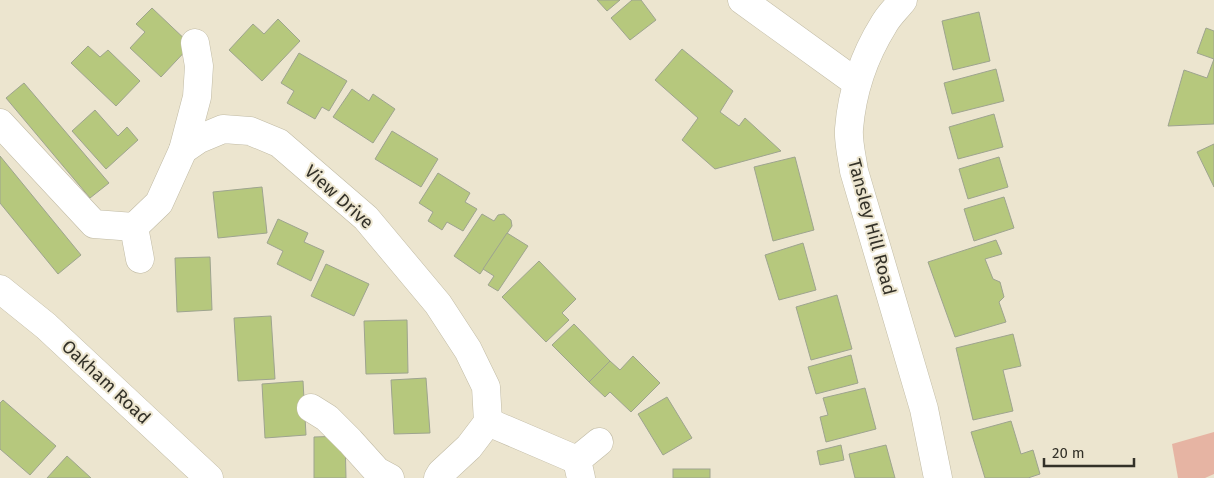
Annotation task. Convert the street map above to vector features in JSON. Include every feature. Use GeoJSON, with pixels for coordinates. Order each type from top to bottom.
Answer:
{"type":"FeatureCollection","features":[{"type":"Feature","properties":{"kind":"street"},"geometry":{"type":"LineString","coordinates":[[742,0],[857,82]]}},
{"type":"Feature","properties":{"kind":"street","name":"Tansley Hill Road"},"geometry":{"type":"LineString","coordinates":[[903,0],[884,22],[870,48],[857,82],[849,131],[854,171],[924,409],[938,478]]}},
{"type":"Feature","properties":{"kind":"street"},"geometry":{"type":"LineString","coordinates":[[0,123],[94,224],[134,227],[159,203],[183,150],[197,97],[199,66],[195,43]]}},
{"type":"Feature","properties":{"kind":"street","name":"View Drive"},"geometry":{"type":"LineString","coordinates":[[183,150],[199,139],[223,129],[250,131],[279,143],[366,218],[438,304],[468,350],[486,387],[488,422]]}},
{"type":"Feature","properties":{"kind":"street"},"geometry":{"type":"LineString","coordinates":[[134,227],[140,259]]}},
{"type":"Feature","properties":{"kind":"street","name":"Oakham Road"},"geometry":{"type":"LineString","coordinates":[[0,289],[46,326],[196,474]]}},
{"type":"Feature","properties":{"kind":"street"},"geometry":{"type":"LineString","coordinates":[[311,408],[327,418],[378,470],[390,478]]}},
{"type":"Feature","properties":{"kind":"street"},"geometry":{"type":"LineString","coordinates":[[438,478],[441,473],[469,448],[488,422],[579,469],[599,442]]}},
{"type":"Feature","properties":{"kind":"shaded area"},"geometry":{"type":"Polygon","coordinates":[[[1214,432],[1214,474],[1205,478],[1178,478],[1172,444],[1214,432]]]}},
{"type":"Feature","properties":{"kind":"building"},"geometry":{"type":"Polygon","coordinates":[[[597,0],[620,0],[607,11],[597,0]]]}},
{"type":"Feature","properties":{"kind":"building"},"geometry":{"type":"Polygon","coordinates":[[[632,0],[641,0],[656,20],[630,40],[611,18],[632,0]]]}},
{"type":"Feature","properties":{"kind":"building"},"geometry":{"type":"Polygon","coordinates":[[[152,8],[191,45],[161,77],[130,48],[145,32],[136,24],[152,8]]]}},
{"type":"Feature","properties":{"kind":"building"},"geometry":{"type":"Polygon","coordinates":[[[979,12],[990,61],[953,70],[942,21],[979,12]]]}},
{"type":"Feature","properties":{"kind":"building"},"geometry":{"type":"Polygon","coordinates":[[[278,19],[300,41],[262,81],[229,50],[253,24],[264,34],[278,19]]]}},
{"type":"Feature","properties":{"kind":"building"},"geometry":{"type":"Polygon","coordinates":[[[1206,28],[1214,31],[1214,59],[1197,53],[1206,28]]]}},
{"type":"Feature","properties":{"kind":"building"},"geometry":{"type":"Polygon","coordinates":[[[88,46],[100,57],[108,50],[140,81],[116,106],[71,63],[88,46]]]}},
{"type":"Feature","properties":{"kind":"building"},"geometry":{"type":"Polygon","coordinates":[[[682,49],[733,91],[720,112],[739,126],[745,118],[781,151],[715,169],[682,140],[698,118],[655,80],[682,49]]]}},
{"type":"Feature","properties":{"kind":"building"},"geometry":{"type":"Polygon","coordinates":[[[299,53],[347,81],[329,111],[322,107],[315,119],[287,103],[294,91],[281,83],[299,53]]]}},
{"type":"Feature","properties":{"kind":"building"},"geometry":{"type":"Polygon","coordinates":[[[1214,59],[1214,124],[1168,126],[1184,70],[1207,78],[1214,59]]]}},
{"type":"Feature","properties":{"kind":"building"},"geometry":{"type":"Polygon","coordinates":[[[996,69],[1004,101],[952,114],[944,83],[996,69]]]}},
{"type":"Feature","properties":{"kind":"building"},"geometry":{"type":"Polygon","coordinates":[[[24,83],[109,183],[90,198],[6,98],[24,83]]]}},
{"type":"Feature","properties":{"kind":"building"},"geometry":{"type":"Polygon","coordinates":[[[352,89],[369,101],[373,94],[395,109],[373,143],[333,117],[352,89]]]}},
{"type":"Feature","properties":{"kind":"building"},"geometry":{"type":"Polygon","coordinates":[[[95,110],[118,136],[127,127],[138,140],[106,169],[72,131],[95,110]]]}},
{"type":"Feature","properties":{"kind":"building"},"geometry":{"type":"Polygon","coordinates":[[[994,114],[1003,147],[958,159],[949,127],[994,114]]]}},
{"type":"Feature","properties":{"kind":"building"},"geometry":{"type":"Polygon","coordinates":[[[392,131],[438,159],[421,187],[375,159],[392,131]]]}},
{"type":"Feature","properties":{"kind":"building"},"geometry":{"type":"Polygon","coordinates":[[[1214,144],[1214,187],[1197,152],[1214,144]]]}},
{"type":"Feature","properties":{"kind":"building"},"geometry":{"type":"Polygon","coordinates":[[[0,156],[81,255],[58,274],[0,203],[0,156]]]}},
{"type":"Feature","properties":{"kind":"building"},"geometry":{"type":"Polygon","coordinates":[[[795,157],[814,230],[773,241],[754,167],[795,157]]]}},
{"type":"Feature","properties":{"kind":"building"},"geometry":{"type":"Polygon","coordinates":[[[999,157],[1008,187],[968,199],[959,169],[999,157]]]}},
{"type":"Feature","properties":{"kind":"building"},"geometry":{"type":"Polygon","coordinates":[[[438,173],[470,193],[465,202],[477,209],[463,231],[447,222],[442,230],[428,221],[433,212],[419,203],[438,173]]]}},
{"type":"Feature","properties":{"kind":"building"},"geometry":{"type":"Polygon","coordinates":[[[262,187],[267,233],[218,238],[213,192],[262,187]]]}},
{"type":"Feature","properties":{"kind":"building"},"geometry":{"type":"Polygon","coordinates":[[[1004,197],[1014,228],[974,241],[964,209],[1004,197]]]}},
{"type":"Feature","properties":{"kind":"building"},"geometry":{"type":"Polygon","coordinates":[[[482,214],[494,221],[498,215],[504,214],[511,220],[512,226],[480,274],[454,256],[482,214]]]}},
{"type":"Feature","properties":{"kind":"building"},"geometry":{"type":"Polygon","coordinates":[[[278,219],[308,233],[304,242],[324,251],[311,281],[277,264],[283,251],[267,243],[278,219]]]}},
{"type":"Feature","properties":{"kind":"building"},"geometry":{"type":"Polygon","coordinates":[[[507,233],[528,246],[498,291],[488,285],[494,276],[483,269],[507,233]]]}},
{"type":"Feature","properties":{"kind":"building"},"geometry":{"type":"Polygon","coordinates":[[[996,240],[1002,254],[985,259],[993,279],[1000,282],[1004,297],[999,302],[1006,322],[955,337],[928,262],[996,240]]]}},
{"type":"Feature","properties":{"kind":"building"},"geometry":{"type":"Polygon","coordinates":[[[803,243],[816,290],[779,300],[765,255],[803,243]]]}},
{"type":"Feature","properties":{"kind":"building"},"geometry":{"type":"Polygon","coordinates":[[[210,257],[212,310],[177,312],[175,258],[210,257]]]}},
{"type":"Feature","properties":{"kind":"building"},"geometry":{"type":"Polygon","coordinates":[[[539,261],[576,299],[562,313],[569,320],[546,342],[502,297],[539,261]]]}},
{"type":"Feature","properties":{"kind":"building"},"geometry":{"type":"Polygon","coordinates":[[[326,264],[369,284],[354,316],[311,296],[326,264]]]}},
{"type":"Feature","properties":{"kind":"building"},"geometry":{"type":"Polygon","coordinates":[[[837,295],[852,349],[811,360],[796,307],[837,295]]]}},
{"type":"Feature","properties":{"kind":"building"},"geometry":{"type":"Polygon","coordinates":[[[271,316],[275,379],[238,381],[234,318],[271,316]]]}},
{"type":"Feature","properties":{"kind":"building"},"geometry":{"type":"Polygon","coordinates":[[[407,320],[408,373],[366,374],[364,321],[407,320]]]}},
{"type":"Feature","properties":{"kind":"building"},"geometry":{"type":"Polygon","coordinates":[[[574,324],[610,361],[589,382],[552,345],[574,324]]]}},
{"type":"Feature","properties":{"kind":"building"},"geometry":{"type":"Polygon","coordinates":[[[1013,334],[1021,366],[1003,370],[1013,411],[973,420],[956,348],[1013,334]]]}},
{"type":"Feature","properties":{"kind":"building"},"geometry":{"type":"Polygon","coordinates":[[[851,355],[858,383],[816,394],[808,367],[851,355]]]}},
{"type":"Feature","properties":{"kind":"building"},"geometry":{"type":"Polygon","coordinates":[[[633,356],[660,383],[631,412],[610,392],[605,397],[589,382],[610,361],[620,370],[633,356]]]}},
{"type":"Feature","properties":{"kind":"building"},"geometry":{"type":"Polygon","coordinates":[[[426,378],[430,433],[394,434],[391,380],[426,378]]]}},
{"type":"Feature","properties":{"kind":"building"},"geometry":{"type":"Polygon","coordinates":[[[303,381],[306,435],[265,438],[262,384],[303,381]]]}},
{"type":"Feature","properties":{"kind":"building"},"geometry":{"type":"Polygon","coordinates":[[[865,388],[876,429],[826,442],[820,417],[828,415],[823,398],[865,388]]]}},
{"type":"Feature","properties":{"kind":"building"},"geometry":{"type":"Polygon","coordinates":[[[667,397],[692,438],[663,455],[638,414],[667,397]]]}},
{"type":"Feature","properties":{"kind":"building"},"geometry":{"type":"Polygon","coordinates":[[[3,400],[56,446],[30,475],[0,449],[0,403],[3,400]]]}},
{"type":"Feature","properties":{"kind":"building"},"geometry":{"type":"Polygon","coordinates":[[[1011,421],[1021,454],[1033,450],[1040,474],[1028,478],[985,478],[971,432],[1011,421]]]}},
{"type":"Feature","properties":{"kind":"building"},"geometry":{"type":"Polygon","coordinates":[[[345,436],[346,478],[314,478],[314,437],[345,436]]]}},
{"type":"Feature","properties":{"kind":"building"},"geometry":{"type":"Polygon","coordinates":[[[841,445],[844,460],[820,465],[817,451],[841,445]]]}},
{"type":"Feature","properties":{"kind":"building"},"geometry":{"type":"Polygon","coordinates":[[[886,445],[895,478],[855,478],[849,454],[886,445]]]}},
{"type":"Feature","properties":{"kind":"building"},"geometry":{"type":"Polygon","coordinates":[[[67,456],[91,478],[47,478],[67,456]]]}},
{"type":"Feature","properties":{"kind":"building"},"geometry":{"type":"Polygon","coordinates":[[[673,469],[710,469],[710,478],[673,478],[673,469]]]}}]}
